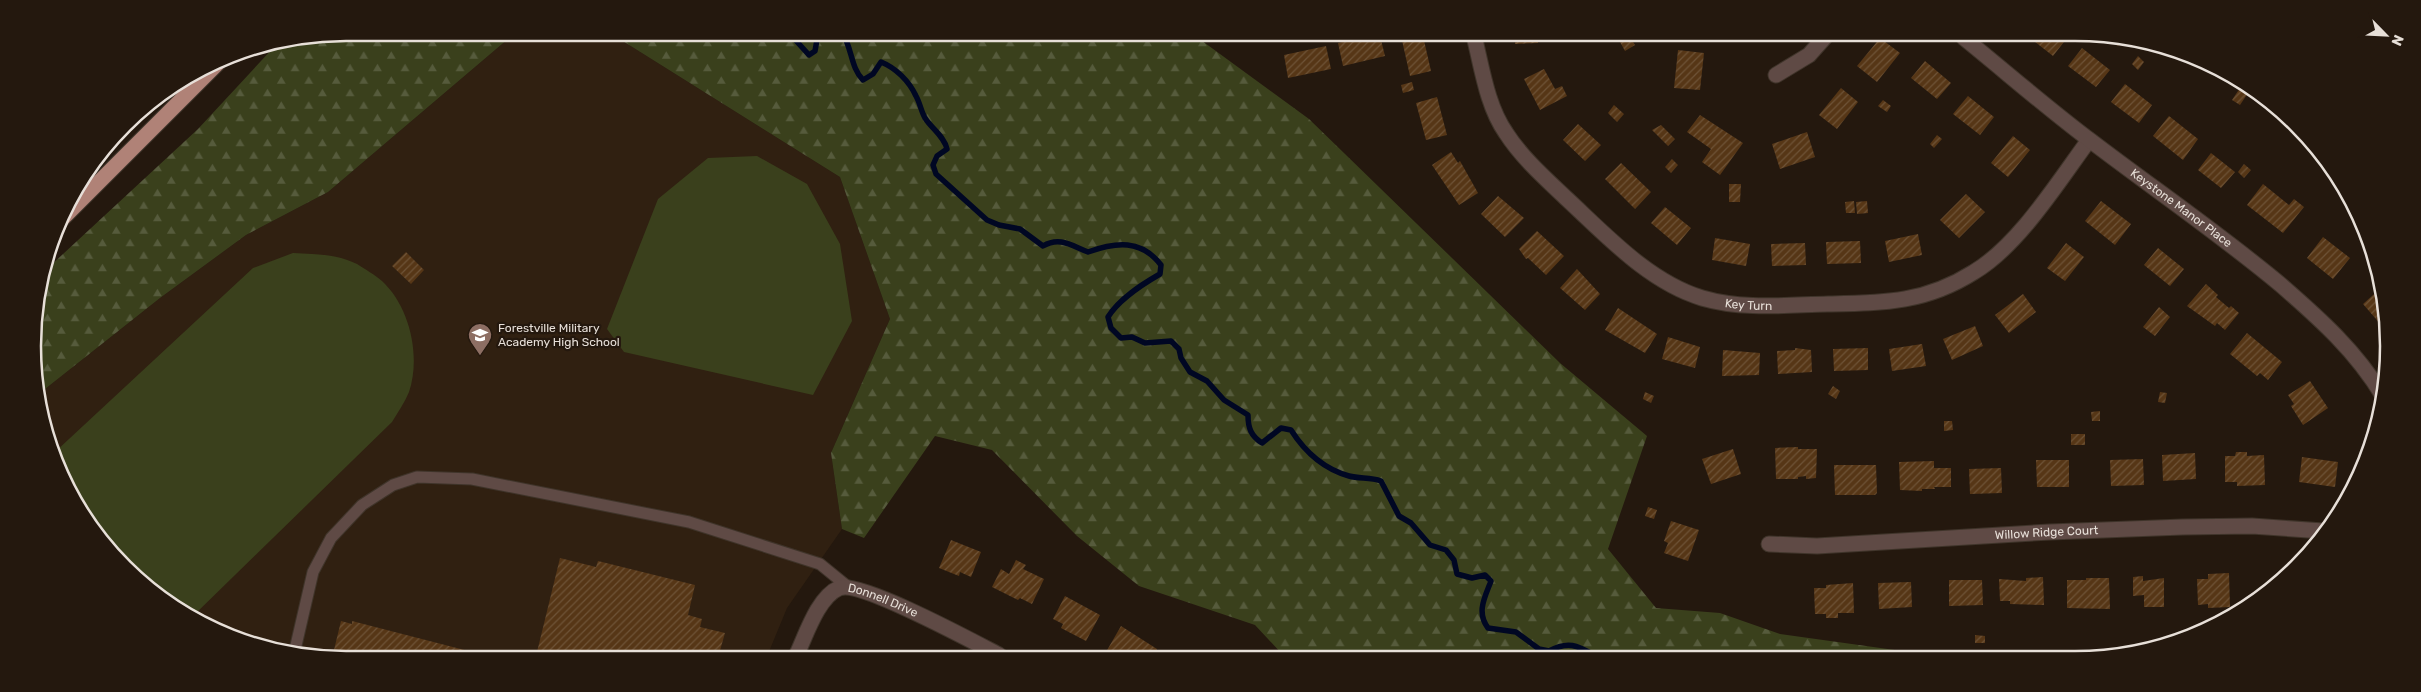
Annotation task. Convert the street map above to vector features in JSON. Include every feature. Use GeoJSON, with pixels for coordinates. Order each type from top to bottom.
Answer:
{"type":"FeatureCollection","features":[{"type":"Feature","properties":{"kind":"highway"},"geometry":{"type":"LineString","coordinates":[[76,205],[205,76]]}},
{"type":"Feature","properties":{"kind":"street","name":"Key Turn"},"geometry":{"type":"LineString","coordinates":[[1475,41],[1485,83],[1505,132],[1540,173],[1624,252],[1650,272],[1700,298],[1735,306],[1910,300],[1941,290],[1975,272],[2007,246],[2089,140]]}},
{"type":"Feature","properties":{"kind":"street"},"geometry":{"type":"LineString","coordinates":[[1776,75],[1809,55],[1821,41]]}},
{"type":"Feature","properties":{"kind":"street","name":"Keystone Manor Place"},"geometry":{"type":"LineString","coordinates":[[1968,41],[2089,140],[2179,205],[2319,318],[2358,358],[2377,388]]}},
{"type":"Feature","properties":{"kind":"street","name":"Willow Ridge Court"},"geometry":{"type":"LineString","coordinates":[[1769,544],[1817,546],[2050,532],[2183,527],[2252,526],[2318,531]]}},
{"type":"Feature","properties":{"kind":"street","name":"Donnell Drive"},"geometry":{"type":"LineString","coordinates":[[798,651],[816,614],[827,597],[838,588],[847,586],[875,594],[991,651]]}},
{"type":"Feature","properties":{"kind":"lane"},"geometry":{"type":"LineString","coordinates":[[296,646],[313,572],[331,538],[362,505],[394,485],[417,478],[472,478],[689,522],[820,564],[847,586]]}},
{"type":"Feature","properties":{"kind":"shaded area","name":"Forestville Military Academy High School"},"geometry":{"type":"Polygon","coordinates":[[[506,41],[623,41],[840,177],[890,319],[831,453],[842,529],[787,608],[769,651],[346,651],[287,645],[229,628],[194,610],[160,588],[117,547],[104,532],[82,498],[64,463],[57,444],[45,389],[160,298],[246,235],[328,192],[506,41]]]}},
{"type":"Feature","properties":{"kind":"green space"},"geometry":{"type":"Polygon","coordinates":[[[346,41],[506,41],[328,192],[246,235],[160,298],[45,389],[41,346],[42,326],[47,287],[53,263],[198,129],[270,51],[306,44],[346,41]]]}},
{"type":"Feature","properties":{"kind":"green space"},"geometry":{"type":"Polygon","coordinates":[[[623,41],[1202,41],[1309,119],[1560,363],[1647,436],[1608,549],[1656,608],[1720,613],[1780,634],[1902,651],[1279,651],[1255,625],[1139,586],[1077,536],[992,450],[935,436],[864,538],[842,529],[831,453],[890,319],[840,177],[623,41]]]}},
{"type":"Feature","properties":{"kind":"green space"},"geometry":{"type":"Polygon","coordinates":[[[757,156],[807,184],[840,244],[852,321],[813,395],[624,352],[607,329],[658,199],[708,158],[757,156]]]}},
{"type":"Feature","properties":{"kind":"green space"},"geometry":{"type":"Polygon","coordinates":[[[293,253],[325,255],[342,258],[357,264],[382,281],[400,304],[406,318],[413,348],[412,378],[409,392],[392,422],[197,612],[160,588],[104,532],[82,498],[59,449],[253,268],[293,253]]]}},
{"type":"Feature","properties":{"kind":"building"},"geometry":{"type":"Polygon","coordinates":[[[1347,41],[1381,41],[1385,56],[1343,66],[1338,43],[1347,41]]]}},
{"type":"Feature","properties":{"kind":"building"},"geometry":{"type":"Polygon","coordinates":[[[1402,41],[1424,41],[1431,71],[1410,76],[1402,41]]]}},
{"type":"Feature","properties":{"kind":"building"},"geometry":{"type":"Polygon","coordinates":[[[1515,41],[1538,41],[1538,43],[1515,44],[1515,41]]]}},
{"type":"Feature","properties":{"kind":"building"},"geometry":{"type":"Polygon","coordinates":[[[1632,41],[1635,45],[1625,51],[1620,42],[1632,41]]]}},
{"type":"Feature","properties":{"kind":"building"},"geometry":{"type":"Polygon","coordinates":[[[1878,41],[1884,41],[1900,53],[1877,82],[1857,66],[1878,41]]]}},
{"type":"Feature","properties":{"kind":"building"},"geometry":{"type":"Polygon","coordinates":[[[2034,41],[2065,41],[2053,56],[2034,41]]]}},
{"type":"Feature","properties":{"kind":"building"},"geometry":{"type":"Polygon","coordinates":[[[1326,46],[1331,69],[1288,78],[1284,55],[1326,46]]]}},
{"type":"Feature","properties":{"kind":"building"},"geometry":{"type":"Polygon","coordinates":[[[2082,48],[2110,70],[2096,87],[2068,66],[2082,48]]]}},
{"type":"Feature","properties":{"kind":"building"},"geometry":{"type":"Polygon","coordinates":[[[1678,50],[1704,53],[1700,90],[1674,88],[1678,50]]]}},
{"type":"Feature","properties":{"kind":"building"},"geometry":{"type":"Polygon","coordinates":[[[2138,56],[2144,62],[2138,70],[2132,64],[2138,56]]]}},
{"type":"Feature","properties":{"kind":"building"},"geometry":{"type":"Polygon","coordinates":[[[1925,61],[1951,83],[1937,99],[1911,78],[1925,61]]]}},
{"type":"Feature","properties":{"kind":"building"},"geometry":{"type":"Polygon","coordinates":[[[1544,69],[1555,89],[1562,86],[1567,96],[1540,110],[1524,79],[1544,69]]]}},
{"type":"Feature","properties":{"kind":"building"},"geometry":{"type":"Polygon","coordinates":[[[1412,82],[1414,90],[1403,93],[1401,85],[1412,82]]]}},
{"type":"Feature","properties":{"kind":"building"},"geometry":{"type":"Polygon","coordinates":[[[2125,84],[2152,105],[2139,123],[2111,102],[2125,84]]]}},
{"type":"Feature","properties":{"kind":"building"},"geometry":{"type":"Polygon","coordinates":[[[1841,88],[1858,102],[1837,129],[1819,115],[1841,88]]]}},
{"type":"Feature","properties":{"kind":"building"},"geometry":{"type":"Polygon","coordinates":[[[2239,90],[2247,95],[2240,105],[2232,100],[2239,90]]]}},
{"type":"Feature","properties":{"kind":"building"},"geometry":{"type":"Polygon","coordinates":[[[1968,96],[1994,117],[1980,135],[1953,114],[1968,96]]]}},
{"type":"Feature","properties":{"kind":"building"},"geometry":{"type":"Polygon","coordinates":[[[1437,97],[1447,135],[1426,140],[1416,103],[1437,97]]]}},
{"type":"Feature","properties":{"kind":"building"},"geometry":{"type":"Polygon","coordinates":[[[1883,100],[1891,106],[1887,112],[1878,106],[1883,100]]]}},
{"type":"Feature","properties":{"kind":"building"},"geometry":{"type":"Polygon","coordinates":[[[1614,105],[1624,114],[1617,122],[1608,113],[1614,105]]]}},
{"type":"Feature","properties":{"kind":"building"},"geometry":{"type":"Polygon","coordinates":[[[1700,115],[1743,143],[1720,175],[1702,162],[1711,149],[1687,132],[1700,115]]]}},
{"type":"Feature","properties":{"kind":"building"},"geometry":{"type":"Polygon","coordinates":[[[2169,116],[2198,139],[2183,160],[2153,136],[2169,116]]]}},
{"type":"Feature","properties":{"kind":"building"},"geometry":{"type":"Polygon","coordinates":[[[1578,124],[1601,145],[1585,161],[1563,140],[1578,124]]]}},
{"type":"Feature","properties":{"kind":"building"},"geometry":{"type":"Polygon","coordinates":[[[1661,125],[1675,139],[1668,146],[1652,130],[1661,125]]]}},
{"type":"Feature","properties":{"kind":"building"},"geometry":{"type":"Polygon","coordinates":[[[1807,132],[1815,157],[1780,169],[1772,144],[1807,132]]]}},
{"type":"Feature","properties":{"kind":"building"},"geometry":{"type":"Polygon","coordinates":[[[1937,135],[1942,139],[1934,148],[1930,144],[1937,135]]]}},
{"type":"Feature","properties":{"kind":"building"},"geometry":{"type":"Polygon","coordinates":[[[2013,136],[2030,150],[2008,177],[1991,163],[2013,136]]]}},
{"type":"Feature","properties":{"kind":"building"},"geometry":{"type":"Polygon","coordinates":[[[1451,152],[1458,163],[1460,161],[1478,193],[1459,205],[1432,165],[1451,152]]]}},
{"type":"Feature","properties":{"kind":"building"},"geometry":{"type":"Polygon","coordinates":[[[2211,153],[2235,172],[2221,188],[2198,170],[2211,153]]]}},
{"type":"Feature","properties":{"kind":"building"},"geometry":{"type":"Polygon","coordinates":[[[1672,159],[1678,165],[1671,173],[1665,167],[1672,159]]]}},
{"type":"Feature","properties":{"kind":"building"},"geometry":{"type":"Polygon","coordinates":[[[1621,163],[1651,192],[1635,209],[1605,179],[1621,163]]]}},
{"type":"Feature","properties":{"kind":"building"},"geometry":{"type":"Polygon","coordinates":[[[2244,164],[2251,170],[2244,178],[2238,172],[2244,164]]]}},
{"type":"Feature","properties":{"kind":"building"},"geometry":{"type":"Polygon","coordinates":[[[1729,184],[1741,184],[1740,202],[1729,202],[1729,184]]]}},
{"type":"Feature","properties":{"kind":"building"},"geometry":{"type":"Polygon","coordinates":[[[2263,184],[2289,205],[2294,199],[2304,207],[2283,233],[2247,205],[2263,184]]]}},
{"type":"Feature","properties":{"kind":"building"},"geometry":{"type":"Polygon","coordinates":[[[1966,194],[1985,212],[1959,238],[1940,220],[1966,194]]]}},
{"type":"Feature","properties":{"kind":"building"},"geometry":{"type":"Polygon","coordinates":[[[1498,196],[1524,218],[1505,237],[1481,214],[1498,196]]]}},
{"type":"Feature","properties":{"kind":"building"},"geometry":{"type":"Polygon","coordinates":[[[1854,201],[1855,213],[1846,213],[1845,202],[1854,201]]]}},
{"type":"Feature","properties":{"kind":"building"},"geometry":{"type":"Polygon","coordinates":[[[1867,201],[1868,213],[1857,214],[1856,202],[1867,201]]]}},
{"type":"Feature","properties":{"kind":"building"},"geometry":{"type":"Polygon","coordinates":[[[2101,201],[2131,224],[2115,245],[2085,221],[2101,201]]]}},
{"type":"Feature","properties":{"kind":"building"},"geometry":{"type":"Polygon","coordinates":[[[1665,207],[1691,228],[1677,245],[1651,223],[1665,207]]]}},
{"type":"Feature","properties":{"kind":"building"},"geometry":{"type":"Polygon","coordinates":[[[1537,231],[1564,256],[1546,275],[1528,258],[1526,259],[1519,249],[1537,231]]]}},
{"type":"Feature","properties":{"kind":"building"},"geometry":{"type":"Polygon","coordinates":[[[1918,234],[1922,255],[1889,262],[1885,241],[1918,234]]]}},
{"type":"Feature","properties":{"kind":"building"},"geometry":{"type":"Polygon","coordinates":[[[2323,237],[2350,258],[2333,279],[2307,258],[2323,237]]]}},
{"type":"Feature","properties":{"kind":"building"},"geometry":{"type":"Polygon","coordinates":[[[1715,238],[1750,244],[1746,266],[1712,260],[1715,238]]]}},
{"type":"Feature","properties":{"kind":"building"},"geometry":{"type":"Polygon","coordinates":[[[1860,241],[1861,263],[1827,264],[1826,242],[1860,241]]]}},
{"type":"Feature","properties":{"kind":"building"},"geometry":{"type":"Polygon","coordinates":[[[1805,243],[1806,265],[1772,266],[1771,244],[1805,243]]]}},
{"type":"Feature","properties":{"kind":"building"},"geometry":{"type":"Polygon","coordinates":[[[2066,243],[2084,257],[2065,281],[2047,268],[2066,243]]]}},
{"type":"Feature","properties":{"kind":"building"},"geometry":{"type":"Polygon","coordinates":[[[2158,248],[2184,269],[2170,286],[2144,265],[2158,248]]]}},
{"type":"Feature","properties":{"kind":"building"},"geometry":{"type":"Polygon","coordinates":[[[406,252],[424,270],[411,284],[392,266],[406,252]]]}},
{"type":"Feature","properties":{"kind":"building"},"geometry":{"type":"Polygon","coordinates":[[[1577,269],[1600,294],[1585,310],[1560,288],[1577,269]]]}},
{"type":"Feature","properties":{"kind":"building"},"geometry":{"type":"Polygon","coordinates":[[[2206,284],[2218,295],[2216,297],[2229,308],[2231,306],[2239,313],[2225,330],[2217,323],[2215,326],[2187,306],[2206,284]]]}},
{"type":"Feature","properties":{"kind":"building"},"geometry":{"type":"Polygon","coordinates":[[[2375,293],[2379,322],[2363,304],[2375,293]]]}},
{"type":"Feature","properties":{"kind":"building"},"geometry":{"type":"Polygon","coordinates":[[[2023,294],[2036,312],[2009,333],[1995,315],[2023,294]]]}},
{"type":"Feature","properties":{"kind":"building"},"geometry":{"type":"Polygon","coordinates":[[[2159,307],[2170,317],[2155,336],[2143,327],[2159,307]]]}},
{"type":"Feature","properties":{"kind":"building"},"geometry":{"type":"Polygon","coordinates":[[[1618,308],[1657,334],[1645,353],[1605,330],[1618,308]]]}},
{"type":"Feature","properties":{"kind":"building"},"geometry":{"type":"Polygon","coordinates":[[[1975,326],[1983,346],[1952,360],[1943,339],[1975,326]]]}},
{"type":"Feature","properties":{"kind":"building"},"geometry":{"type":"Polygon","coordinates":[[[2247,333],[2282,362],[2268,380],[2260,373],[2257,376],[2230,354],[2247,333]]]}},
{"type":"Feature","properties":{"kind":"building"},"geometry":{"type":"Polygon","coordinates":[[[1668,337],[1700,347],[1695,368],[1662,359],[1668,337]]]}},
{"type":"Feature","properties":{"kind":"building"},"geometry":{"type":"Polygon","coordinates":[[[1922,344],[1926,366],[1892,371],[1889,349],[1922,344]]]}},
{"type":"Feature","properties":{"kind":"building"},"geometry":{"type":"Polygon","coordinates":[[[1795,348],[1811,350],[1812,372],[1778,374],[1777,351],[1795,350],[1795,348]]]}},
{"type":"Feature","properties":{"kind":"building"},"geometry":{"type":"Polygon","coordinates":[[[1868,348],[1868,370],[1834,371],[1833,349],[1868,348]]]}},
{"type":"Feature","properties":{"kind":"building"},"geometry":{"type":"Polygon","coordinates":[[[1723,350],[1760,353],[1759,375],[1722,376],[1723,350]]]}},
{"type":"Feature","properties":{"kind":"building"},"geometry":{"type":"Polygon","coordinates":[[[2310,381],[2328,408],[2303,425],[2291,406],[2294,404],[2288,395],[2310,381]]]}},
{"type":"Feature","properties":{"kind":"building"},"geometry":{"type":"Polygon","coordinates":[[[1833,386],[1840,391],[1836,399],[1828,394],[1833,386]]]}},
{"type":"Feature","properties":{"kind":"building"},"geometry":{"type":"Polygon","coordinates":[[[1645,392],[1654,396],[1651,403],[1643,399],[1645,392]]]}},
{"type":"Feature","properties":{"kind":"building"},"geometry":{"type":"Polygon","coordinates":[[[2160,392],[2167,393],[2165,403],[2158,402],[2160,392]]]}},
{"type":"Feature","properties":{"kind":"building"},"geometry":{"type":"Polygon","coordinates":[[[2100,411],[2100,421],[2092,421],[2091,412],[2100,411]]]}},
{"type":"Feature","properties":{"kind":"building"},"geometry":{"type":"Polygon","coordinates":[[[1944,421],[1952,421],[1953,430],[1944,431],[1944,421]]]}},
{"type":"Feature","properties":{"kind":"building"},"geometry":{"type":"Polygon","coordinates":[[[2071,434],[2085,434],[2085,445],[2071,445],[2071,434]]]}},
{"type":"Feature","properties":{"kind":"building"},"geometry":{"type":"Polygon","coordinates":[[[1798,447],[1798,449],[1817,449],[1816,478],[1806,479],[1806,476],[1798,477],[1798,479],[1776,479],[1775,448],[1798,447]]]}},
{"type":"Feature","properties":{"kind":"building"},"geometry":{"type":"Polygon","coordinates":[[[1733,449],[1741,474],[1711,484],[1702,459],[1733,449]]]}},
{"type":"Feature","properties":{"kind":"building"},"geometry":{"type":"Polygon","coordinates":[[[2236,452],[2247,452],[2247,456],[2264,455],[2265,485],[2237,486],[2237,482],[2225,482],[2225,456],[2235,456],[2236,452]]]}},
{"type":"Feature","properties":{"kind":"building"},"geometry":{"type":"Polygon","coordinates":[[[2195,453],[2196,479],[2163,481],[2162,455],[2195,453]]]}},
{"type":"Feature","properties":{"kind":"building"},"geometry":{"type":"Polygon","coordinates":[[[2302,457],[2338,462],[2335,487],[2299,482],[2302,457]]]}},
{"type":"Feature","properties":{"kind":"building"},"geometry":{"type":"Polygon","coordinates":[[[2143,459],[2144,485],[2111,486],[2110,460],[2143,459]]]}},
{"type":"Feature","properties":{"kind":"building"},"geometry":{"type":"Polygon","coordinates":[[[2036,460],[2069,460],[2069,487],[2037,487],[2036,460]]]}},
{"type":"Feature","properties":{"kind":"building"},"geometry":{"type":"Polygon","coordinates":[[[1934,461],[1934,468],[1951,468],[1951,487],[1934,487],[1935,489],[1922,489],[1922,491],[1900,490],[1899,462],[1934,461]]]}},
{"type":"Feature","properties":{"kind":"building"},"geometry":{"type":"Polygon","coordinates":[[[1834,465],[1876,465],[1877,493],[1875,495],[1835,495],[1834,465]]]}},
{"type":"Feature","properties":{"kind":"building"},"geometry":{"type":"Polygon","coordinates":[[[2001,468],[2002,493],[1970,494],[1969,469],[2001,468]]]}},
{"type":"Feature","properties":{"kind":"building"},"geometry":{"type":"Polygon","coordinates":[[[1648,507],[1657,510],[1654,519],[1645,516],[1648,507]]]}},
{"type":"Feature","properties":{"kind":"building"},"geometry":{"type":"Polygon","coordinates":[[[1671,521],[1699,530],[1688,561],[1664,553],[1668,543],[1664,541],[1671,521]]]}},
{"type":"Feature","properties":{"kind":"building"},"geometry":{"type":"Polygon","coordinates":[[[951,540],[981,552],[971,577],[960,572],[959,576],[939,568],[951,540]]]}},
{"type":"Feature","properties":{"kind":"building"},"geometry":{"type":"Polygon","coordinates":[[[560,558],[596,567],[598,561],[695,585],[688,615],[702,619],[700,627],[725,633],[720,651],[537,651],[560,558]]]}},
{"type":"Feature","properties":{"kind":"building"},"geometry":{"type":"Polygon","coordinates":[[[1016,560],[1026,565],[1023,569],[1044,579],[1032,604],[1020,598],[1018,600],[992,587],[1001,569],[1009,574],[1016,560]]]}},
{"type":"Feature","properties":{"kind":"building"},"geometry":{"type":"Polygon","coordinates":[[[2229,573],[2230,607],[2208,608],[2208,604],[2198,605],[2197,579],[2208,579],[2208,574],[2229,573]]]}},
{"type":"Feature","properties":{"kind":"building"},"geometry":{"type":"Polygon","coordinates":[[[2143,576],[2143,581],[2164,578],[2164,607],[2144,607],[2144,595],[2133,596],[2133,577],[2143,576]]]}},
{"type":"Feature","properties":{"kind":"building"},"geometry":{"type":"Polygon","coordinates":[[[2043,577],[2044,605],[2010,604],[2010,601],[2000,601],[1999,579],[2026,581],[2026,578],[2043,577]]]}},
{"type":"Feature","properties":{"kind":"building"},"geometry":{"type":"Polygon","coordinates":[[[2086,578],[2109,578],[2110,609],[2067,608],[2067,580],[2086,580],[2086,578]]]}},
{"type":"Feature","properties":{"kind":"building"},"geometry":{"type":"Polygon","coordinates":[[[1949,580],[1982,580],[1983,605],[1949,606],[1949,580]]]}},
{"type":"Feature","properties":{"kind":"building"},"geometry":{"type":"Polygon","coordinates":[[[1911,582],[1912,607],[1879,609],[1878,583],[1911,582]]]}},
{"type":"Feature","properties":{"kind":"building"},"geometry":{"type":"Polygon","coordinates":[[[1853,583],[1854,613],[1838,613],[1838,618],[1826,618],[1826,614],[1815,614],[1814,588],[1826,588],[1826,585],[1853,583]]]}},
{"type":"Feature","properties":{"kind":"building"},"geometry":{"type":"Polygon","coordinates":[[[1065,596],[1100,615],[1086,641],[1061,628],[1063,624],[1053,619],[1065,596]]]}},
{"type":"Feature","properties":{"kind":"building"},"geometry":{"type":"Polygon","coordinates":[[[341,621],[352,624],[352,621],[468,651],[346,651],[334,650],[341,621]]]}},
{"type":"Feature","properties":{"kind":"building"},"geometry":{"type":"Polygon","coordinates":[[[1121,626],[1157,649],[1156,651],[1107,651],[1121,626]]]}},
{"type":"Feature","properties":{"kind":"building"},"geometry":{"type":"Polygon","coordinates":[[[1975,635],[1985,636],[1985,643],[1975,643],[1975,635]]]}},
{"type":"Feature","properties":{"kind":"waterway"},"geometry":{"type":"LineString","coordinates":[[796,41],[809,55],[815,51],[817,41]]}},
{"type":"Feature","properties":{"kind":"waterway"},"geometry":{"type":"LineString","coordinates":[[846,41],[856,70],[863,80],[873,74],[881,62],[897,71],[910,85],[925,118],[941,136],[947,149],[937,156],[933,165],[936,174],[987,220],[999,225],[1020,229],[1043,246],[1049,243],[1060,242],[1088,252],[1108,246],[1127,245],[1136,247],[1145,251],[1161,265],[1160,274],[1124,298],[1108,317],[1111,328],[1121,338],[1132,337],[1145,343],[1171,341],[1179,349],[1181,358],[1190,372],[1207,381],[1224,400],[1248,415],[1251,431],[1255,438],[1262,443],[1281,428],[1291,430],[1316,459],[1331,469],[1349,476],[1381,481],[1399,516],[1411,523],[1430,545],[1446,550],[1454,560],[1457,574],[1472,578],[1485,575],[1491,581],[1482,610],[1484,622],[1488,628],[1516,632],[1539,649],[1549,651]]}},
{"type":"Feature","properties":{"kind":"waterway"},"geometry":{"type":"LineString","coordinates":[[1549,651],[1568,645],[1587,651]]}},
{"type":"Feature","properties":{"kind":"place","name":"Forestville Military Academy High School"},"geometry":{"type":"Point","coordinates":[480,356]}}]}
